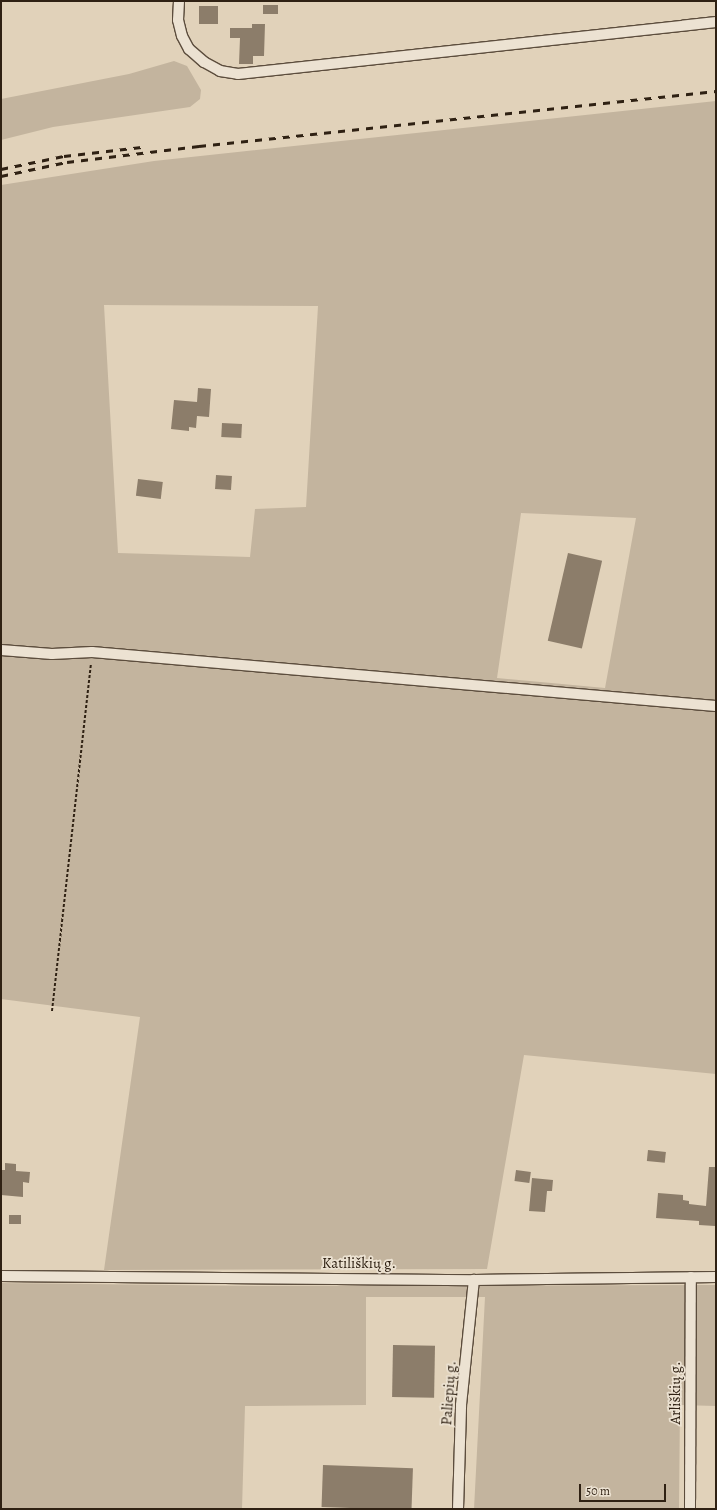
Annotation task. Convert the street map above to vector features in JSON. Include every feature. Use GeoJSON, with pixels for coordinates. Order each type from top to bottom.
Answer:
{"type":"FeatureCollection","features":[{"type":"Feature","properties":{"kind":"street"},"geometry":{"type":"LineString","coordinates":[[179,1],[178,20],[182,36],[189,49],[204,62],[220,70],[238,74],[716,22]]}},
{"type":"Feature","properties":{"kind":"street"},"geometry":{"type":"LineString","coordinates":[[1,650],[52,654],[92,652],[716,706]]}},
{"type":"Feature","properties":{"kind":"street","name":"Katiliškių g."},"geometry":{"type":"LineString","coordinates":[[1,1276],[474,1280],[716,1277]]}},
{"type":"Feature","properties":{"kind":"street","name":"Arliškių g."},"geometry":{"type":"LineString","coordinates":[[690,1509],[691,1277]]}},
{"type":"Feature","properties":{"kind":"street","name":"Paliepių g."},"geometry":{"type":"LineString","coordinates":[[458,1509],[462,1405],[474,1280]]}},
{"type":"Feature","properties":{"kind":"path"},"geometry":{"type":"LineString","coordinates":[[52,1012],[92,652]]}},
{"type":"Feature","properties":{"kind":"shaded area"},"geometry":{"type":"Polygon","coordinates":[[[174,61],[187,66],[201,90],[200,99],[190,107],[53,127],[1,140],[1,99],[129,74],[174,61]]]}},
{"type":"Feature","properties":{"kind":"shaded area"},"geometry":{"type":"Polygon","coordinates":[[[716,101],[716,1074],[524,1055],[487,1269],[104,1270],[140,1017],[1,999],[1,185],[154,161],[716,101]],[[104,305],[118,553],[250,557],[255,509],[306,507],[318,306],[104,305]],[[521,513],[497,678],[605,688],[636,518],[521,513]]]}},
{"type":"Feature","properties":{"kind":"shaded area"},"geometry":{"type":"Polygon","coordinates":[[[1,1283],[261,1286],[716,1285],[716,1406],[680,1405],[679,1509],[474,1509],[485,1297],[366,1297],[366,1405],[245,1406],[242,1509],[1,1509],[1,1283]]]}},
{"type":"Feature","properties":{"kind":"building"},"geometry":{"type":"Polygon","coordinates":[[[263,5],[278,5],[278,14],[263,14],[263,5]]]}},
{"type":"Feature","properties":{"kind":"building"},"geometry":{"type":"Polygon","coordinates":[[[199,6],[218,6],[218,24],[199,24],[199,6]]]}},
{"type":"Feature","properties":{"kind":"building"},"geometry":{"type":"Polygon","coordinates":[[[252,24],[265,24],[264,56],[253,56],[253,64],[239,64],[240,38],[230,38],[230,28],[252,28],[252,24]]]}},
{"type":"Feature","properties":{"kind":"building"},"geometry":{"type":"Polygon","coordinates":[[[198,388],[211,389],[209,417],[197,416],[196,428],[189,427],[189,431],[171,429],[174,400],[197,402],[198,388]]]}},
{"type":"Feature","properties":{"kind":"building"},"geometry":{"type":"Polygon","coordinates":[[[222,423],[242,424],[241,438],[221,437],[222,423]]]}},
{"type":"Feature","properties":{"kind":"building"},"geometry":{"type":"Polygon","coordinates":[[[216,475],[232,476],[231,490],[215,489],[216,475]]]}},
{"type":"Feature","properties":{"kind":"building"},"geometry":{"type":"Polygon","coordinates":[[[138,479],[163,482],[161,499],[136,496],[138,479]]]}},
{"type":"Feature","properties":{"kind":"building"},"geometry":{"type":"Polygon","coordinates":[[[568,553],[602,561],[582,649],[548,641],[568,553]]]}},
{"type":"Feature","properties":{"kind":"building"},"geometry":{"type":"Polygon","coordinates":[[[648,1150],[666,1152],[665,1163],[647,1161],[648,1150]]]}},
{"type":"Feature","properties":{"kind":"building"},"geometry":{"type":"Polygon","coordinates":[[[5,1163],[16,1164],[16,1171],[30,1172],[29,1183],[23,1182],[23,1197],[1,1195],[1,1170],[5,1170],[5,1163]]]}},
{"type":"Feature","properties":{"kind":"building"},"geometry":{"type":"Polygon","coordinates":[[[709,1167],[716,1167],[715,1226],[699,1225],[699,1221],[656,1218],[658,1193],[683,1195],[683,1200],[689,1201],[689,1204],[706,1206],[709,1167]]]}},
{"type":"Feature","properties":{"kind":"building"},"geometry":{"type":"Polygon","coordinates":[[[516,1170],[531,1172],[529,1183],[514,1181],[516,1170]]]}},
{"type":"Feature","properties":{"kind":"building"},"geometry":{"type":"Polygon","coordinates":[[[532,1178],[553,1180],[552,1191],[547,1191],[545,1212],[529,1211],[532,1178]]]}},
{"type":"Feature","properties":{"kind":"building"},"geometry":{"type":"Polygon","coordinates":[[[9,1215],[21,1215],[21,1224],[9,1224],[9,1215]]]}},
{"type":"Feature","properties":{"kind":"building"},"geometry":{"type":"Polygon","coordinates":[[[393,1345],[435,1346],[434,1398],[392,1397],[393,1345]]]}},
{"type":"Feature","properties":{"kind":"building"},"geometry":{"type":"Polygon","coordinates":[[[323,1465],[413,1468],[412,1509],[322,1507],[323,1465]]]}},
{"type":"Feature","properties":{"kind":"railway"},"geometry":{"type":"LineString","coordinates":[[1,176],[67,162],[199,146],[716,91]]}},
{"type":"Feature","properties":{"kind":"railway"},"geometry":{"type":"LineString","coordinates":[[1,169],[64,156],[141,147]]}}]}
